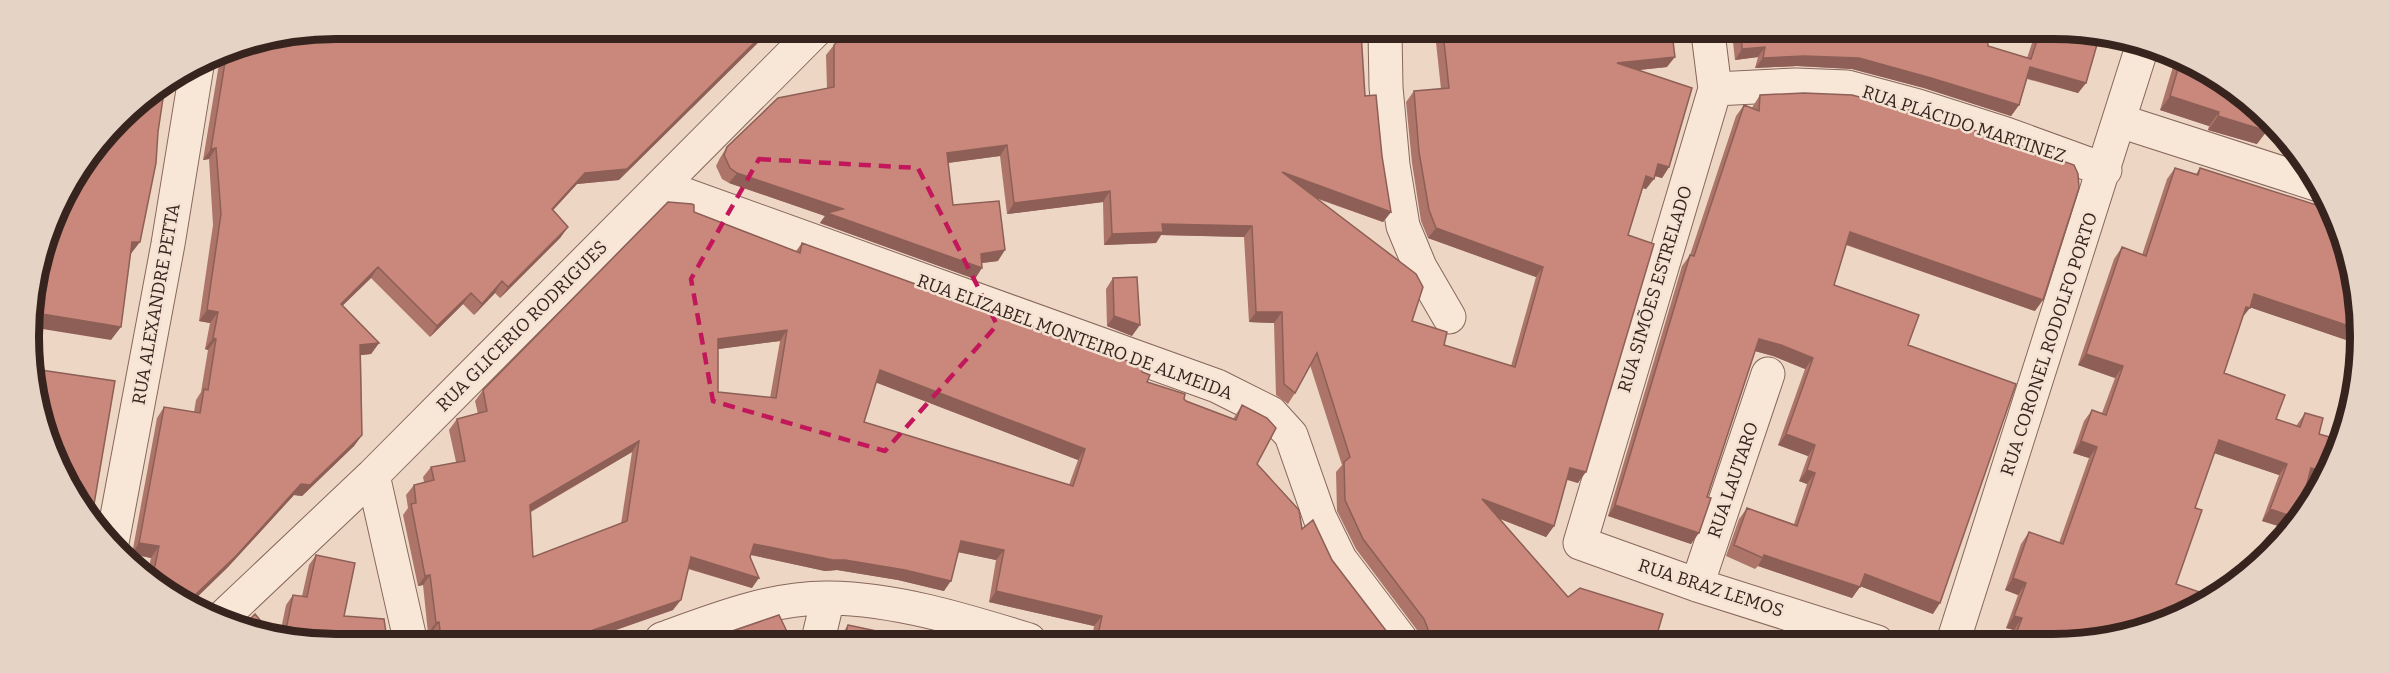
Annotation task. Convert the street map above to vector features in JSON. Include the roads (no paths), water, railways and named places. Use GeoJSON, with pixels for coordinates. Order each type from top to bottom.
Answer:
{"type":"FeatureCollection","features":[{"type":"Feature","properties":{"kind":"street","name":"RUA GLICERIO RODRIGUES"},"geometry":{"type":"LineString","coordinates":[[227,613],[373,475],[807,39]]}},
{"type":"Feature","properties":{"kind":"street"},"geometry":{"type":"LineString","coordinates":[[1385,39],[1393,165],[1403,226],[1420,267],[1449,317]]}},
{"type":"Feature","properties":{"kind":"street","name":"RUA SIMÕES ESTRELADO"},"geometry":{"type":"LineString","coordinates":[[1580,543],[1715,89],[1709,39]]}},
{"type":"Feature","properties":{"kind":"street","name":"RUA CORONEL RODOLFO PORTO"},"geometry":{"type":"LineString","coordinates":[[1956,634],[2105,170],[2140,53]]}},
{"type":"Feature","properties":{"kind":"street","name":"RUA ALEXANDRE PETTA"},"geometry":{"type":"LineString","coordinates":[[114,534],[168,244],[196,75]]}},
{"type":"Feature","properties":{"kind":"street","name":"RUA PLÁCIDO MARTINEZ"},"geometry":{"type":"LineString","coordinates":[[1715,89],[1796,85],[1847,87],[1984,127],[2105,170]]}},
{"type":"Feature","properties":{"kind":"street"},"geometry":{"type":"LineString","coordinates":[[2120,121],[2306,181]]}},
{"type":"Feature","properties":{"kind":"street","name":"RUA ELIZABEL MONTEIRO DE ALMEIDA"},"geometry":{"type":"LineString","coordinates":[[661,186],[1216,386],[1271,413],[1291,435],[1320,518],[1340,559],[1397,634]]}},
{"type":"Feature","properties":{"kind":"street","name":"RUA LAUTARO"},"geometry":{"type":"LineString","coordinates":[[1697,585],[1768,374]]}},
{"type":"Feature","properties":{"kind":"street"},"geometry":{"type":"LineString","coordinates":[[373,475],[409,634]]}},
{"type":"Feature","properties":{"kind":"street","name":"RUA BRAZ LEMOS"},"geometry":{"type":"LineString","coordinates":[[1580,543],[1697,585],[1852,634]]}},
{"type":"Feature","properties":{"kind":"street"},"geometry":{"type":"LineString","coordinates":[[676,634],[719,619],[780,603],[828,598],[893,604],[962,619],[1010,634]]}},
{"type":"Feature","properties":{"kind":"street"},"geometry":{"type":"LineString","coordinates":[[819,634],[828,598]]}}]}
